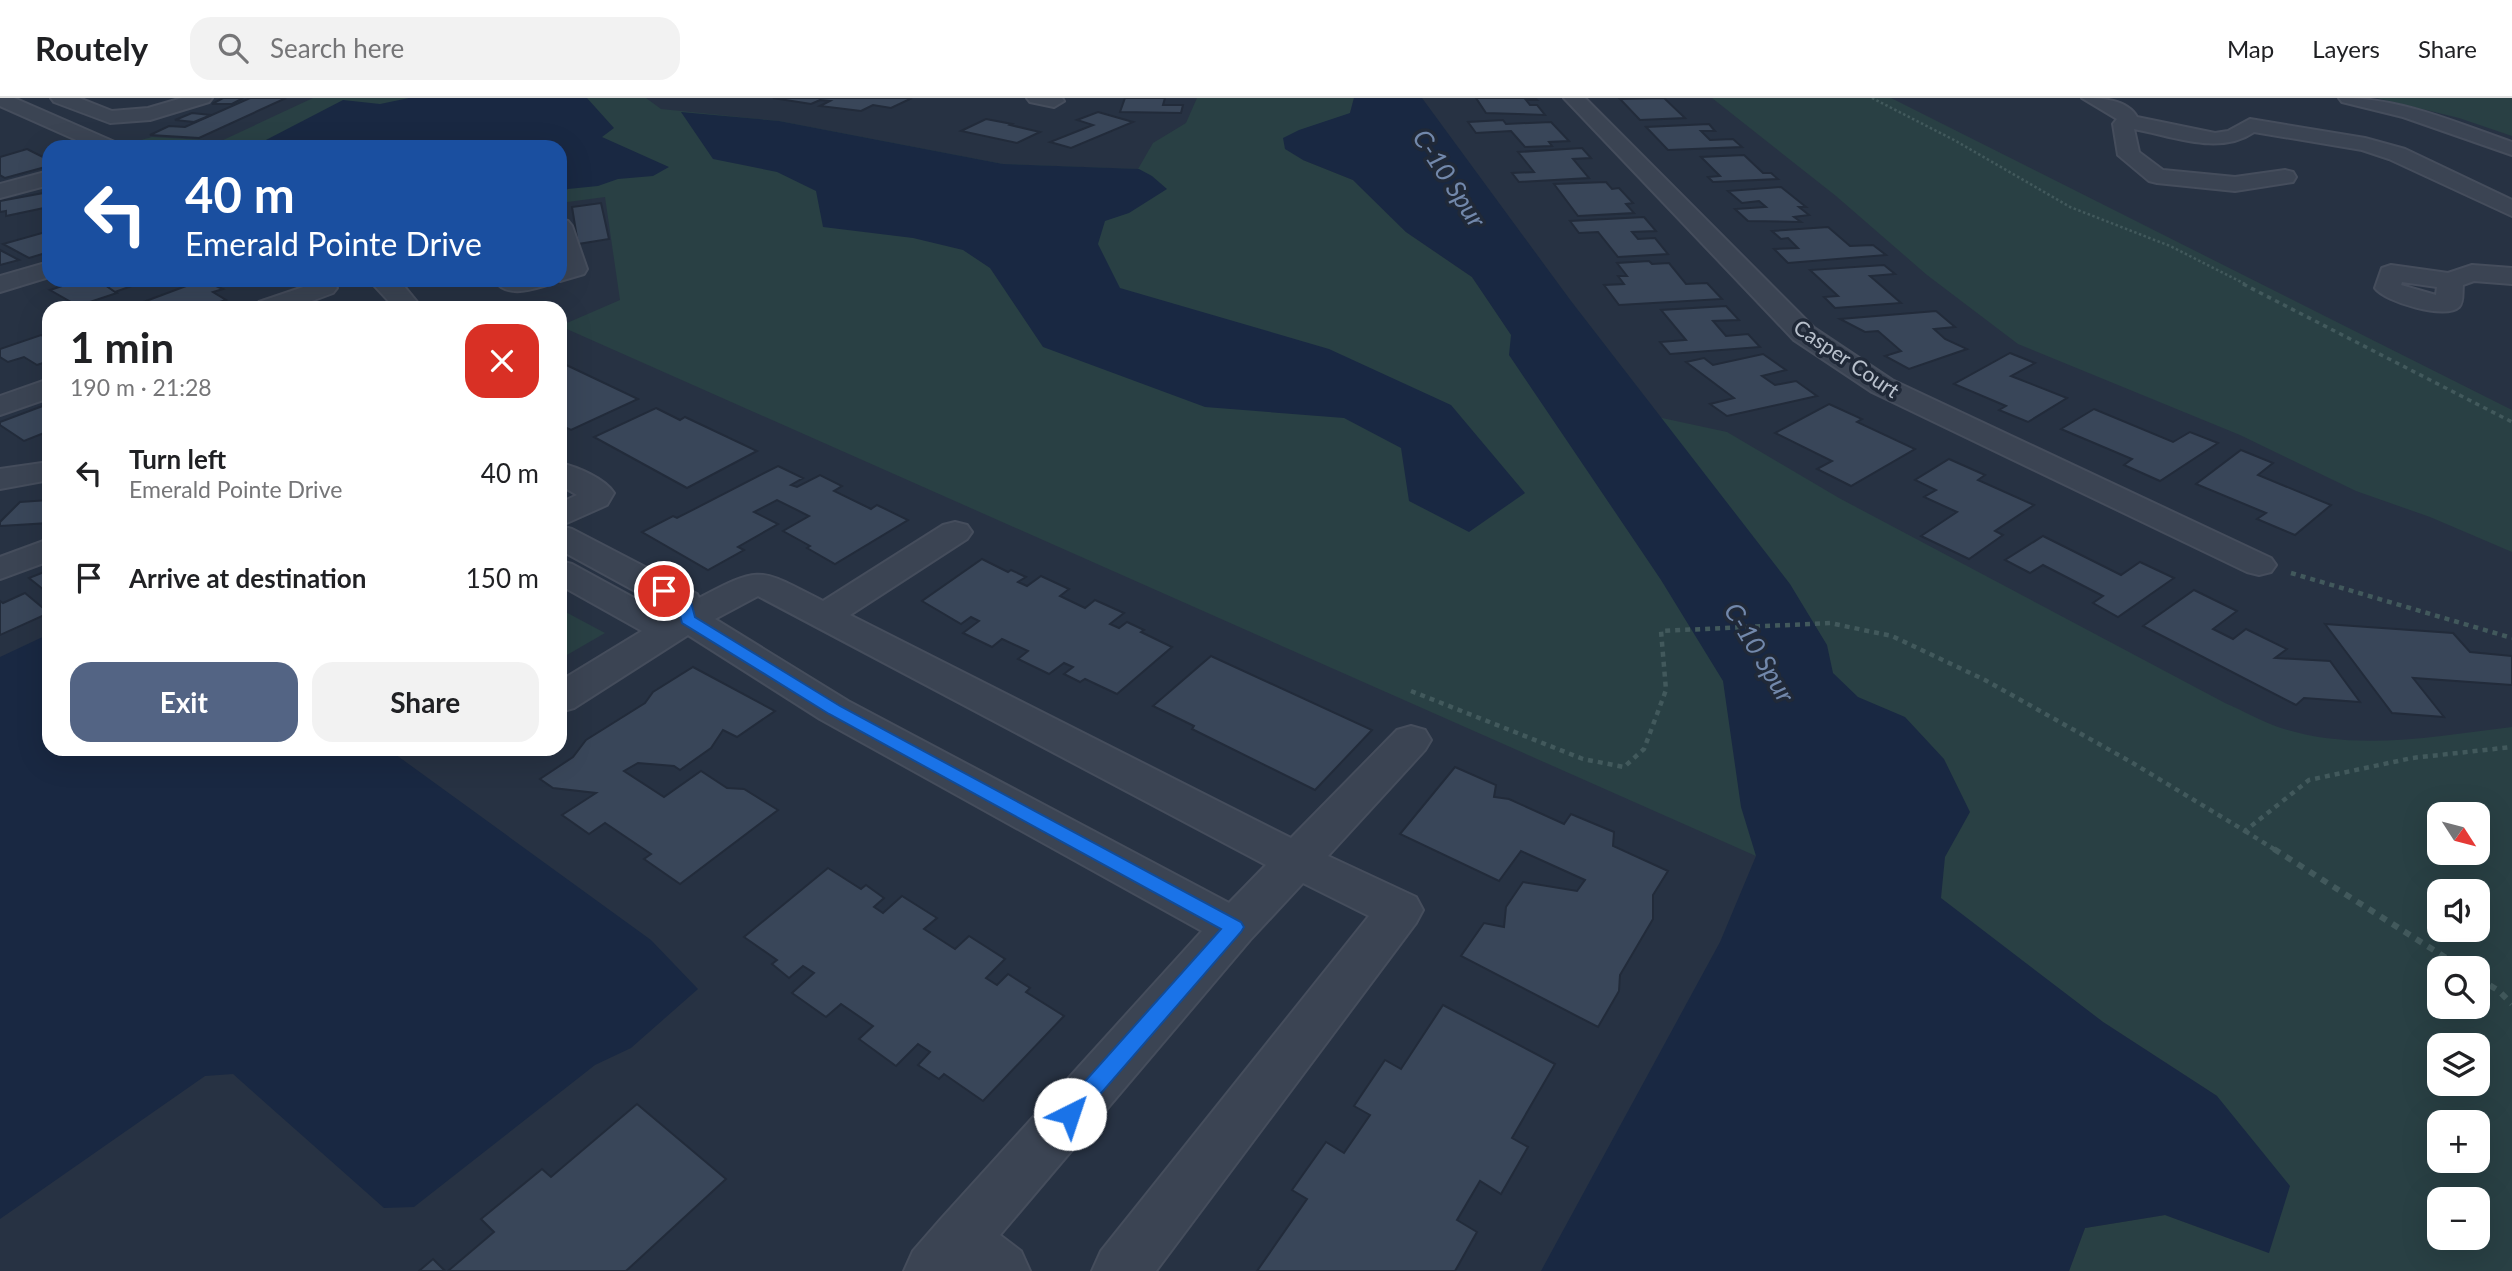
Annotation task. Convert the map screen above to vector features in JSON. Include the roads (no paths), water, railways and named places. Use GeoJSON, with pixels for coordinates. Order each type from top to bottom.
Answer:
{"type":"FeatureCollection","features":[{"type":"Feature","properties":{"kind":"street"},"geometry":{"type":"LineString","coordinates":[[61,98],[110,117],[150,114],[202,98]]}},
{"type":"Feature","properties":{"kind":"street","name":"Casper Court"},"geometry":{"type":"LineString","coordinates":[[1574,98],[1804,334],[1882,386],[2259,565]]}},
{"type":"Feature","properties":{"kind":"street"},"geometry":{"type":"LineString","coordinates":[[2092,98],[2127,116],[2127,121]]}},
{"type":"Feature","properties":{"kind":"street"},"geometry":{"type":"LineString","coordinates":[[2349,98],[2410,113],[2512,149]]}},
{"type":"Feature","properties":{"kind":"street"},"geometry":{"type":"LineString","coordinates":[[0,99],[94,140]]}},
{"type":"Feature","properties":{"kind":"street"},"geometry":{"type":"LineString","coordinates":[[2127,121],[2123,124],[2129,155],[2157,176],[2235,184],[2285,177]]}},
{"type":"Feature","properties":{"kind":"street"},"geometry":{"type":"LineString","coordinates":[[2127,121],[2215,139],[2234,136],[2250,125],[2371,146],[2397,154],[2512,209]]}},
{"type":"Feature","properties":{"kind":"street"},"geometry":{"type":"LineString","coordinates":[[0,191],[42,180]]}},
{"type":"Feature","properties":{"kind":"street"},"geometry":{"type":"LineString","coordinates":[[567,246],[575,269],[567,271]]}},
{"type":"Feature","properties":{"kind":"street"},"geometry":{"type":"LineString","coordinates":[[0,284],[42,271]]}},
{"type":"Feature","properties":{"kind":"street"},"geometry":{"type":"LineString","coordinates":[[2450,281],[2472,273],[2512,276]]}},
{"type":"Feature","properties":{"kind":"street"},"geometry":{"type":"LineString","coordinates":[[391,287],[403,301]]}},
{"type":"Feature","properties":{"kind":"street"},"geometry":{"type":"LineString","coordinates":[[288,301],[324,288]]}},
{"type":"Feature","properties":{"kind":"street"},"geometry":{"type":"LineString","coordinates":[[0,406],[42,391]]}},
{"type":"Feature","properties":{"kind":"street"},"geometry":{"type":"LineString","coordinates":[[0,479],[42,472]]}},
{"type":"Feature","properties":{"kind":"street"},"geometry":{"type":"LineString","coordinates":[[567,476],[598,493],[596,498],[567,512]]}},
{"type":"Feature","properties":{"kind":"street"},"geometry":{"type":"LineString","coordinates":[[824,616],[956,532]]}},
{"type":"Feature","properties":{"kind":"street"},"geometry":{"type":"LineString","coordinates":[[567,540],[684,602],[688,619]]}},
{"type":"Feature","properties":{"kind":"street"},"geometry":{"type":"LineString","coordinates":[[0,569],[42,551]]}},
{"type":"Feature","properties":{"kind":"street"},"geometry":{"type":"LineString","coordinates":[[567,575],[650,622],[688,619],[834,710],[1234,927]]}},
{"type":"Feature","properties":{"kind":"street"},"geometry":{"type":"LineString","coordinates":[[567,695],[688,619],[753,583],[762,584],[1295,860],[1399,910],[1121,1271]]}},
{"type":"Feature","properties":{"kind":"street"},"geometry":{"type":"LineString","coordinates":[[965,1260],[1234,927],[1411,740]]}},
{"type":"Feature","properties":{"kind":"water"},"geometry":{"type":"Polygon","coordinates":[[[409,98],[587,98],[614,128],[602,137],[669,167],[653,176],[618,179],[598,186],[567,190],[567,140],[266,140],[343,100],[380,104],[409,98]]]}},
{"type":"Feature","properties":{"kind":"water","name":"C-10 Spur"},"geometry":{"type":"Polygon","coordinates":[[[1354,98],[1422,98],[1571,301],[1790,584],[1827,645],[1833,673],[1858,697],[1905,717],[1944,759],[1970,812],[1945,857],[1941,898],[2103,1022],[2217,1096],[2290,1186],[2269,1253],[2165,1215],[2085,1228],[2069,1271],[1541,1271],[1720,942],[1756,856],[1741,807],[1723,681],[1661,580],[1509,355],[1511,335],[1472,277],[1406,232],[1353,180],[1303,160],[1285,149],[1283,138],[1350,113],[1354,98]]]}},
{"type":"Feature","properties":{"kind":"water"},"geometry":{"type":"Polygon","coordinates":[[[681,112],[779,121],[1003,164],[1139,169],[1167,189],[1129,213],[1105,221],[1098,244],[1120,288],[1329,349],[1451,405],[1525,493],[1469,532],[1409,501],[1401,448],[1344,418],[1205,407],[1043,347],[990,268],[963,250],[913,238],[823,227],[816,191],[777,172],[713,159],[681,112]]]}},
{"type":"Feature","properties":{"kind":"water"},"geometry":{"type":"Polygon","coordinates":[[[42,637],[42,756],[398,756],[651,940],[698,989],[631,1048],[595,1065],[414,1207],[384,1208],[233,1074],[205,1076],[0,1219],[0,657],[42,637]]]}}]}
